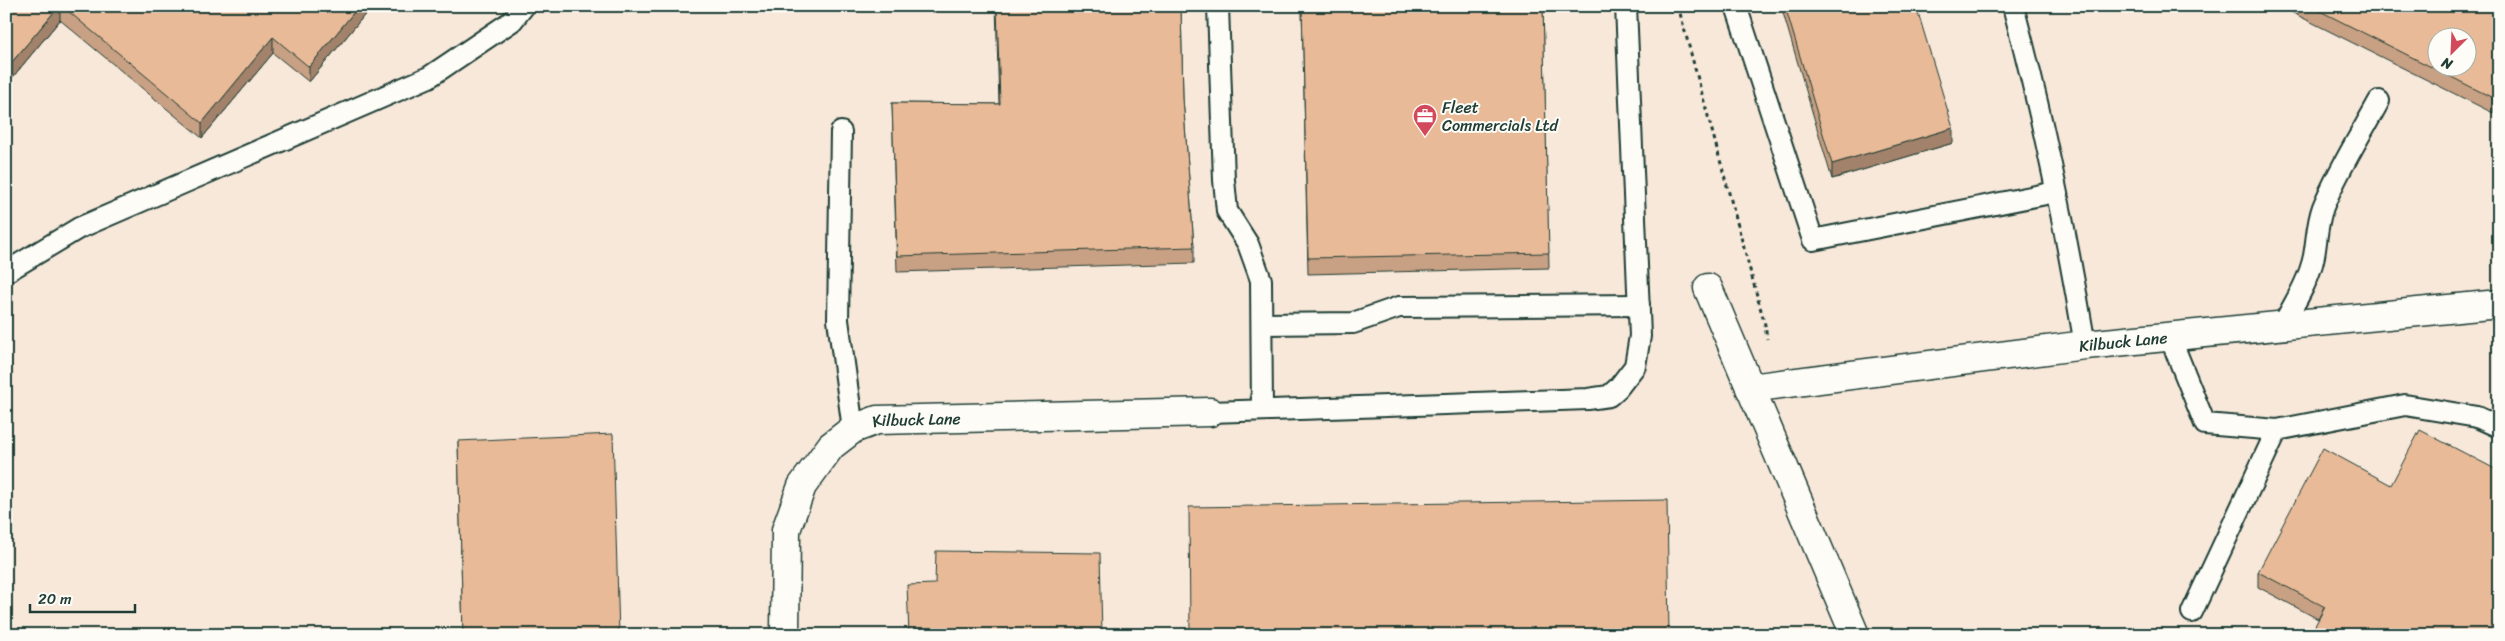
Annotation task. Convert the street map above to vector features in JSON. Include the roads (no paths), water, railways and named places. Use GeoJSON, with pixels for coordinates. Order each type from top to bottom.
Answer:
{"type":"FeatureCollection","features":[{"type":"Feature","properties":{"kind":"street"},"geometry":{"type":"LineString","coordinates":[[1708,288],[1760,386],[1855,635]]}},
{"type":"Feature","properties":{"kind":"street","name":"Kilbuck Lane"},"geometry":{"type":"LineString","coordinates":[[1760,386],[2086,345],[2499,304]]}},
{"type":"Feature","properties":{"kind":"street","name":"Kilbuck Lane"},"geometry":{"type":"LineString","coordinates":[[785,635],[786,530],[802,486],[831,446],[853,429],[877,420],[1210,412]]}},
{"type":"Feature","properties":{"kind":"lane"},"geometry":{"type":"LineString","coordinates":[[6,272],[79,228],[429,77],[512,21],[524,6]]}},
{"type":"Feature","properties":{"kind":"lane"},"geometry":{"type":"LineString","coordinates":[[1218,6],[1227,211],[1248,244],[1261,280],[1262,410]]}},
{"type":"Feature","properties":{"kind":"lane"},"geometry":{"type":"LineString","coordinates":[[1210,412],[1447,405],[1609,396],[1635,366],[1640,336],[1626,6]]}},
{"type":"Feature","properties":{"kind":"lane"},"geometry":{"type":"LineString","coordinates":[[1736,6],[1813,240],[2056,192]]}},
{"type":"Feature","properties":{"kind":"lane"},"geometry":{"type":"LineString","coordinates":[[2013,6],[2032,79],[2086,345]]}},
{"type":"Feature","properties":{"kind":"lane"},"geometry":{"type":"LineString","coordinates":[[2282,326],[2306,280],[2314,256],[2316,231],[2322,209],[2334,182],[2379,101]]}},
{"type":"Feature","properties":{"kind":"lane"},"geometry":{"type":"LineString","coordinates":[[841,132],[838,320],[853,429]]}},
{"type":"Feature","properties":{"kind":"lane"},"geometry":{"type":"LineString","coordinates":[[1262,324],[1354,323],[1399,307],[1638,305]]}},
{"type":"Feature","properties":{"kind":"lane"},"geometry":{"type":"LineString","coordinates":[[2170,337],[2205,424],[2277,430],[2405,405],[2477,417],[2499,427]]}},
{"type":"Feature","properties":{"kind":"lane"},"geometry":{"type":"LineString","coordinates":[[2192,612],[2277,430]]}},
{"type":"Feature","properties":{"kind":"place","name":"Fleet Commercials Ltd"},"geometry":{"type":"Point","coordinates":[1425,137]}}]}
